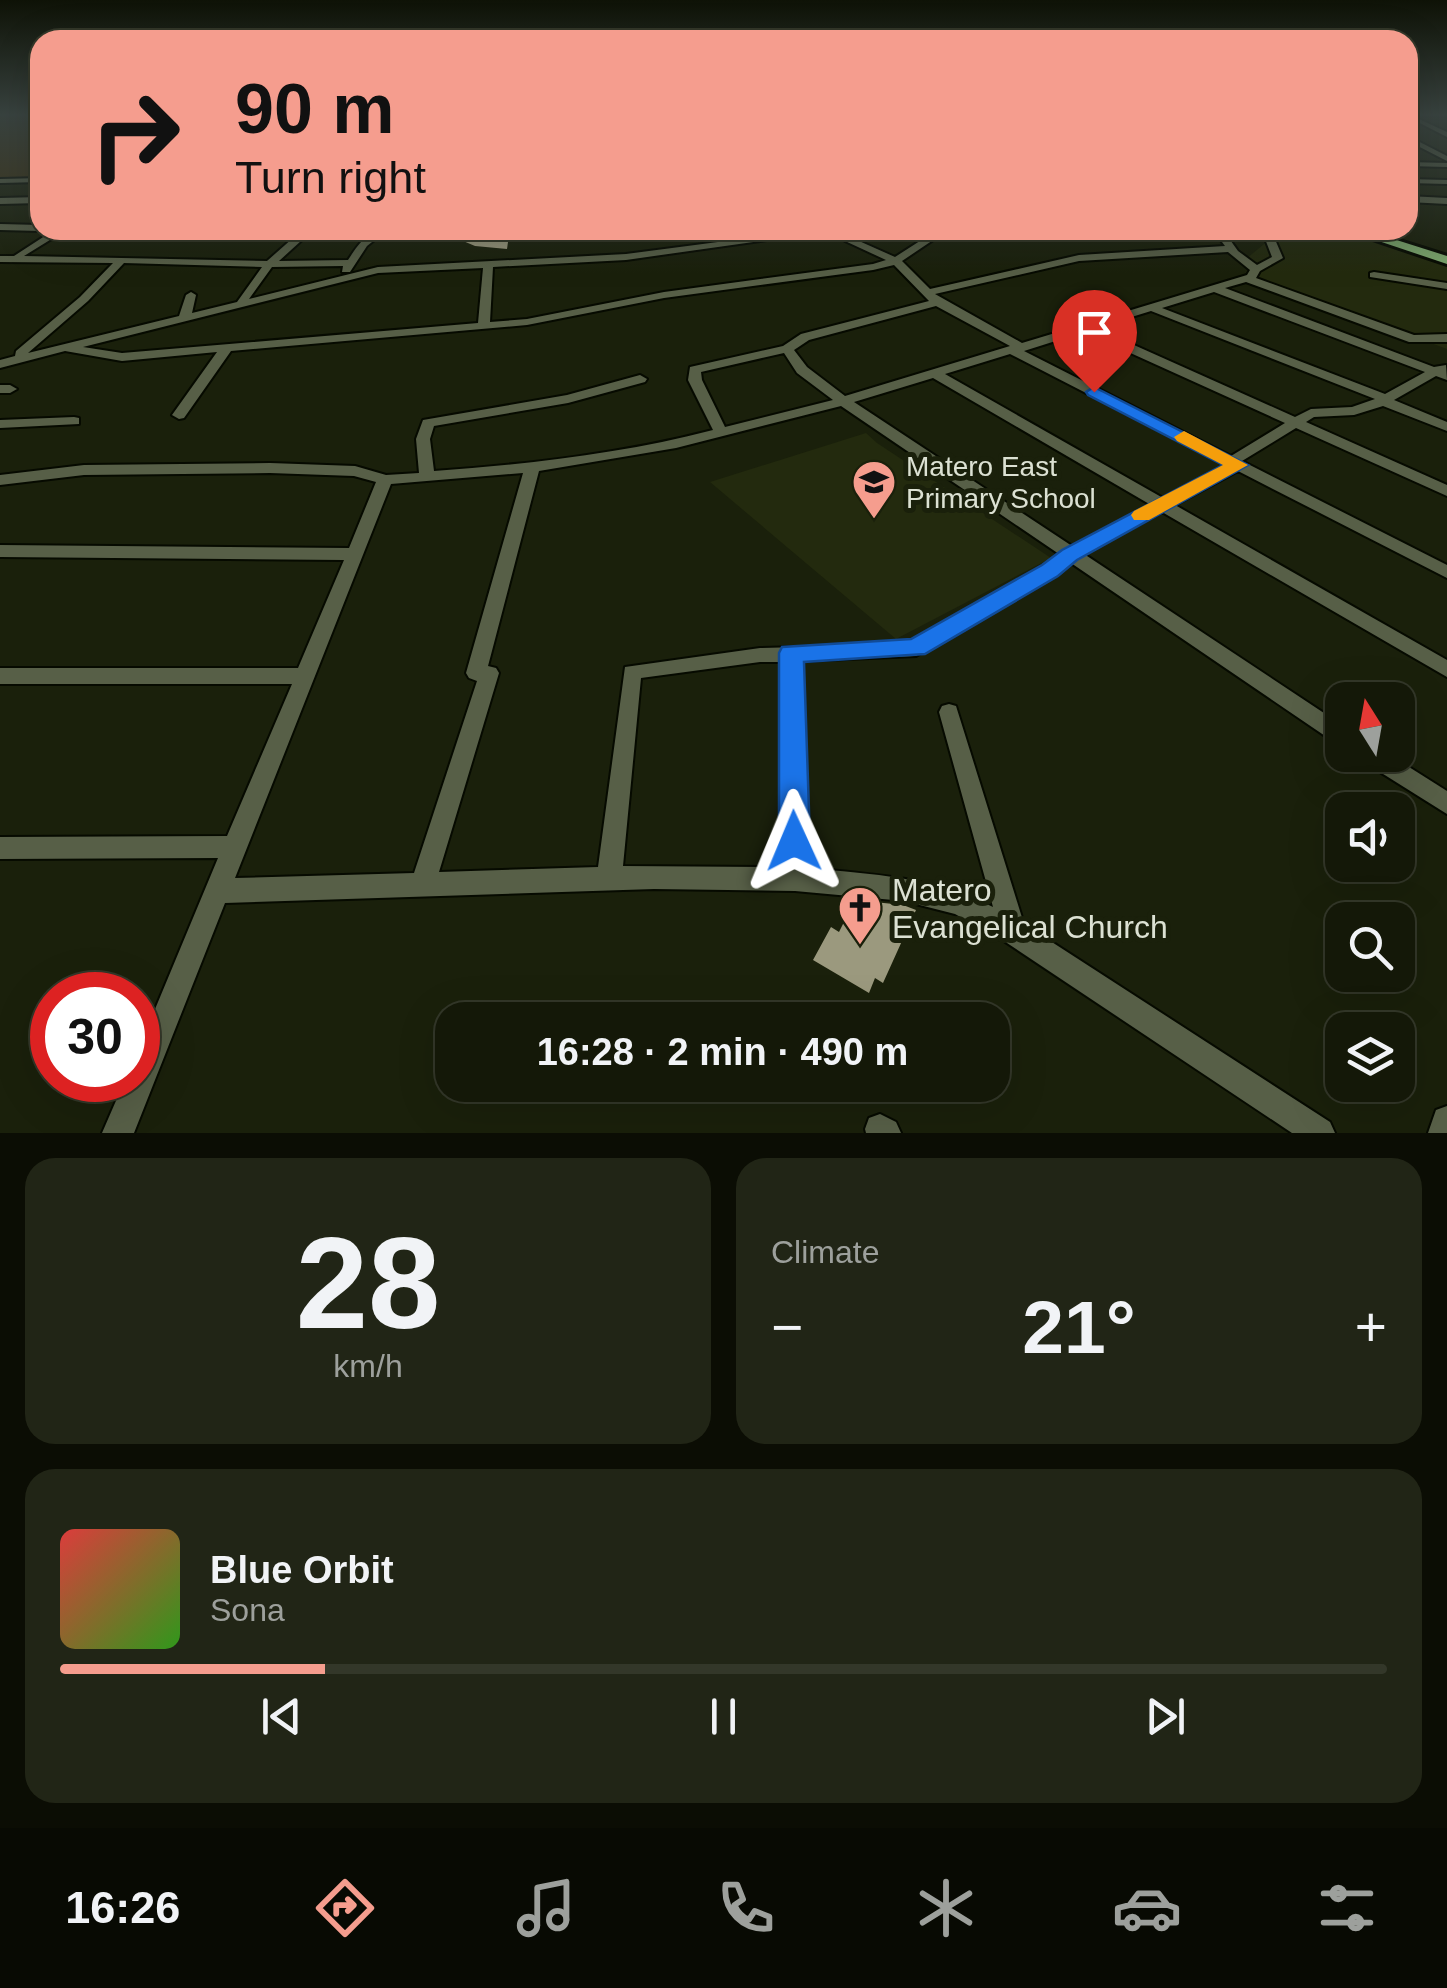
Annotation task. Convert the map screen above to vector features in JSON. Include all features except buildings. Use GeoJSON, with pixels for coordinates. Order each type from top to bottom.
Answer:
{"type":"FeatureCollection","features":[{"type":"Feature","properties":{"kind":"main road"},"geometry":{"type":"LineString","coordinates":[[1386,240],[1447,258]]}},
{"type":"Feature","properties":{"kind":"main road"},"geometry":{"type":"LineString","coordinates":[[1397,240],[1447,258]]}},
{"type":"Feature","properties":{"kind":"street"},"geometry":{"type":"LineString","coordinates":[[0,181],[30,180]]}},
{"type":"Feature","properties":{"kind":"street"},"geometry":{"type":"LineString","coordinates":[[1418,181],[1447,182]]}},
{"type":"Feature","properties":{"kind":"street"},"geometry":{"type":"LineString","coordinates":[[0,201],[30,200]]}},
{"type":"Feature","properties":{"kind":"street"},"geometry":{"type":"LineString","coordinates":[[1418,200],[1447,201]]}},
{"type":"Feature","properties":{"kind":"street"},"geometry":{"type":"LineString","coordinates":[[0,227],[30,228]]}},
{"type":"Feature","properties":{"kind":"street"},"geometry":{"type":"LineString","coordinates":[[13,258],[44,240]]}},
{"type":"Feature","properties":{"kind":"street"},"geometry":{"type":"LineString","coordinates":[[242,301],[270,264],[297,240]]}},
{"type":"Feature","properties":{"kind":"street"},"geometry":{"type":"LineString","coordinates":[[0,364],[348,269],[369,240]]}},
{"type":"Feature","properties":{"kind":"street"},"geometry":{"type":"LineString","coordinates":[[0,259],[87,256],[348,269],[660,254],[760,240]]}},
{"type":"Feature","properties":{"kind":"street"},"geometry":{"type":"LineString","coordinates":[[854,240],[850,241],[896,262],[937,302],[1017,349],[1447,572]]}},
{"type":"Feature","properties":{"kind":"street"},"geometry":{"type":"LineString","coordinates":[[61,347],[122,357],[484,326],[576,314],[664,295],[896,262],[929,240]]}},
{"type":"Feature","properties":{"kind":"street"},"geometry":{"type":"LineString","coordinates":[[1225,240],[1251,274],[1413,339],[1447,338]]}},
{"type":"Feature","properties":{"kind":"street"},"geometry":{"type":"LineString","coordinates":[[0,480],[84,470],[270,468],[355,472],[386,480],[532,468],[721,433],[936,374],[1214,288],[1251,274],[1278,258],[1271,240]]}},
{"type":"Feature","properties":{"kind":"street"},"geometry":{"type":"LineString","coordinates":[[926,293],[1078,258],[1231,249]]}},
{"type":"Feature","properties":{"kind":"street"},"geometry":{"type":"LineString","coordinates":[[14,358],[84,299],[122,259]]}},
{"type":"Feature","properties":{"kind":"street"},"geometry":{"type":"LineString","coordinates":[[484,326],[488,263]]}},
{"type":"Feature","properties":{"kind":"street"},"geometry":{"type":"LineString","coordinates":[[1374,275],[1447,286]]}},
{"type":"Feature","properties":{"kind":"street"},"geometry":{"type":"LineString","coordinates":[[1214,288],[1443,371]]}},
{"type":"Feature","properties":{"kind":"street"},"geometry":{"type":"LineString","coordinates":[[185,316],[191,295]]}},
{"type":"Feature","properties":{"kind":"street"},"geometry":{"type":"LineString","coordinates":[[721,433],[694,380],[696,370],[787,349],[805,337],[937,302]]}},
{"type":"Feature","properties":{"kind":"street"},"geometry":{"type":"LineString","coordinates":[[1151,306],[1447,427]]}},
{"type":"Feature","properties":{"kind":"street"},"geometry":{"type":"LineString","coordinates":[[1086,328],[1447,491]]}},
{"type":"Feature","properties":{"kind":"street"},"geometry":{"type":"LineString","coordinates":[[787,349],[802,370],[843,401],[1325,725]]}},
{"type":"Feature","properties":{"kind":"street"},"geometry":{"type":"LineString","coordinates":[[179,415],[226,350]]}},
{"type":"Feature","properties":{"kind":"street"},"geometry":{"type":"LineString","coordinates":[[609,878],[632,672],[791,653],[908,650],[1234,464],[1311,413],[1354,411],[1443,371]]}},
{"type":"Feature","properties":{"kind":"street"},"geometry":{"type":"LineString","coordinates":[[936,374],[1447,669]]}},
{"type":"Feature","properties":{"kind":"street"},"geometry":{"type":"LineString","coordinates":[[427,476],[423,439],[428,423],[568,398],[640,380]]}},
{"type":"Feature","properties":{"kind":"street"},"geometry":{"type":"LineString","coordinates":[[0,424],[74,421]]}},
{"type":"Feature","properties":{"kind":"street"},"geometry":{"type":"LineString","coordinates":[[422,882],[483,673],[532,468]]}},
{"type":"Feature","properties":{"kind":"street"},"geometry":{"type":"LineString","coordinates":[[118,1133],[386,480]]}},
{"type":"Feature","properties":{"kind":"street"},"geometry":{"type":"LineString","coordinates":[[0,551],[355,554]]}},
{"type":"Feature","properties":{"kind":"street"},"geometry":{"type":"LineString","coordinates":[[791,653],[795,879]]}},
{"type":"Feature","properties":{"kind":"street"},"geometry":{"type":"LineString","coordinates":[[0,676],[304,676]]}},
{"type":"Feature","properties":{"kind":"street"},"geometry":{"type":"LineString","coordinates":[[949,712],[1013,932]]}},
{"type":"Feature","properties":{"kind":"street"},"geometry":{"type":"LineString","coordinates":[[1398,772],[1447,804]]}},
{"type":"Feature","properties":{"kind":"street"},"geometry":{"type":"LineString","coordinates":[[0,848],[234,846]]}},
{"type":"Feature","properties":{"kind":"street"},"geometry":{"type":"LineString","coordinates":[[215,892],[609,878],[795,879],[904,889],[959,902],[1013,932],[1320,1133]]}},
{"type":"Feature","properties":{"kind":"street"},"geometry":{"type":"LineString","coordinates":[[1444,1133],[1447,1121]]}},
{"type":"Feature","properties":{"kind":"shaded area"},"geometry":{"type":"Polygon","coordinates":[[[0,167],[30,167],[30,178],[0,180],[0,167]]]}},
{"type":"Feature","properties":{"kind":"shaded area"},"geometry":{"type":"Polygon","coordinates":[[[1269,240],[1374,240],[1447,264],[1447,349],[1249,276],[1246,259],[1269,240]]]}},
{"type":"Feature","properties":{"kind":"shaded area","name":"Matero East Primary School"},"geometry":{"type":"Polygon","coordinates":[[[866,433],[1051,558],[896,639],[710,482],[866,433]]]}},
{"type":"Feature","properties":{"kind":"slow traffic"},"geometry":{"type":"LineString","coordinates":[[1142,515],[1238,465],[1184,437]]}},
{"type":"Feature","properties":{"kind":"place","name":"Matero East Primary School"},"geometry":{"type":"Point","coordinates":[874,520]}},
{"type":"Feature","properties":{"kind":"place","name":"Matero Evangelical Church"},"geometry":{"type":"Point","coordinates":[860,946]}},
{"type":"Feature","properties":{"kind":"route"},"geometry":{"type":"LineString","coordinates":[[794,841],[791,653],[916,648],[1063,563],[1070,555],[1238,465],[1094,392]]}}]}
